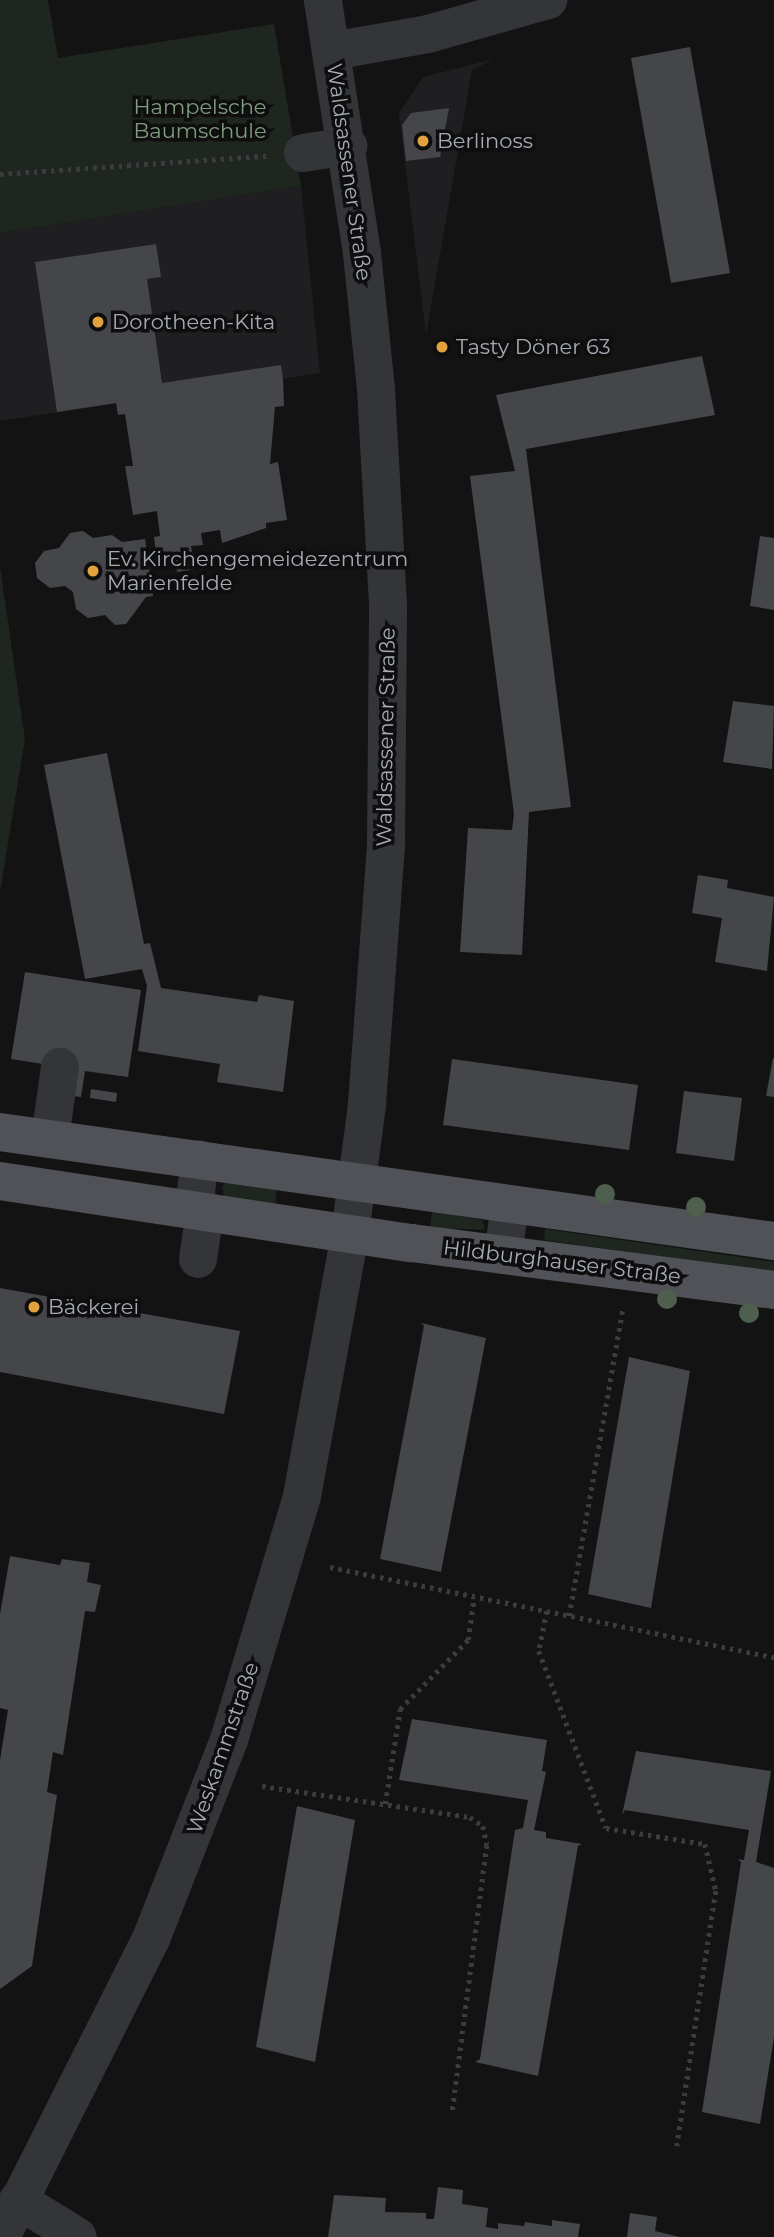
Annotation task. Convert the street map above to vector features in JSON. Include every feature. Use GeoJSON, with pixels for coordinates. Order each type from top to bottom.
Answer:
{"type":"FeatureCollection","features":[{"type":"Feature","properties":{"kind":"main road"},"geometry":{"type":"LineString","coordinates":[[0,1132],[774,1241]]}},
{"type":"Feature","properties":{"kind":"main road","name":"Hildburghauser Straße"},"geometry":{"type":"LineString","coordinates":[[0,1181],[350,1234],[774,1290]]}},
{"type":"Feature","properties":{"kind":"street","name":"Waldsassener Straße"},"geometry":{"type":"LineString","coordinates":[[323,0],[348,146],[376,389],[389,672],[387,829],[367,1104],[356,1182]]}},
{"type":"Feature","properties":{"kind":"street"},"geometry":{"type":"LineString","coordinates":[[332,51],[428,34],[548,0]]}},
{"type":"Feature","properties":{"kind":"street"},"geometry":{"type":"LineString","coordinates":[[303,152],[348,146]]}},
{"type":"Feature","properties":{"kind":"street"},"geometry":{"type":"LineString","coordinates":[[58,1140],[67,1081]]}},
{"type":"Feature","properties":{"kind":"street"},"geometry":{"type":"LineString","coordinates":[[198,1259],[200,1159]]}},
{"type":"Feature","properties":{"kind":"street"},"geometry":{"type":"LineString","coordinates":[[350,1234],[356,1182]]}},
{"type":"Feature","properties":{"kind":"street"},"geometry":{"type":"LineString","coordinates":[[503,1255],[510,1204]]}},
{"type":"Feature","properties":{"kind":"street","name":"Weskammstraße"},"geometry":{"type":"LineString","coordinates":[[5,2224],[98,2051],[151,1939],[229,1740],[302,1496],[350,1234]]}},
{"type":"Feature","properties":{"kind":"street"},"geometry":{"type":"LineString","coordinates":[[5,2224],[78,2237]]}},
{"type":"Feature","properties":{"kind":"path"},"geometry":{"type":"LineString","coordinates":[[0,174],[303,152]]}},
{"type":"Feature","properties":{"kind":"path"},"geometry":{"type":"LineString","coordinates":[[569,1615],[622,1311]]}},
{"type":"Feature","properties":{"kind":"path"},"geometry":{"type":"LineString","coordinates":[[330,1567],[774,1657]]}},
{"type":"Feature","properties":{"kind":"path"},"geometry":{"type":"LineString","coordinates":[[385,1804],[400,1709],[468,1640],[474,1597]]}},
{"type":"Feature","properties":{"kind":"path"},"geometry":{"type":"LineString","coordinates":[[547,1611],[539,1651],[606,1828],[705,1844],[716,1891],[677,2146]]}},
{"type":"Feature","properties":{"kind":"path"},"geometry":{"type":"LineString","coordinates":[[262,1786],[470,1817],[483,1826],[487,1844],[452,2113]]}},
{"type":"Feature","properties":{"kind":"shaded area"},"geometry":{"type":"Polygon","coordinates":[[[494,59],[472,70],[426,335],[399,113],[423,77],[494,59]]]}},
{"type":"Feature","properties":{"kind":"shaded area"},"geometry":{"type":"Polygon","coordinates":[[[301,186],[320,373],[0,421],[0,233],[301,186]]]}},
{"type":"Feature","properties":{"kind":"green space","name":"Hampelsche Baumschule"},"geometry":{"type":"Polygon","coordinates":[[[0,0],[48,0],[58,58],[274,24],[301,186],[0,233],[0,0]]]}},
{"type":"Feature","properties":{"kind":"green space"},"geometry":{"type":"Polygon","coordinates":[[[0,567],[25,739],[0,892],[0,567]]]}},
{"type":"Feature","properties":{"kind":"green space"},"geometry":{"type":"Polygon","coordinates":[[[226,1182],[277,1188],[275,1205],[224,1196],[222,1187],[226,1182]]]}},
{"type":"Feature","properties":{"kind":"green space"},"geometry":{"type":"Polygon","coordinates":[[[432,1211],[482,1220],[485,1230],[430,1228],[432,1211]]]}},
{"type":"Feature","properties":{"kind":"green space"},"geometry":{"type":"Polygon","coordinates":[[[545,1229],[774,1262],[774,1272],[544,1240],[545,1229]]]}},
{"type":"Feature","properties":{"kind":"building"},"geometry":{"type":"Polygon","coordinates":[[[690,47],[730,273],[671,283],[631,58],[690,47]]]}},
{"type":"Feature","properties":{"kind":"building","name":"Berlinoss"},"geometry":{"type":"Polygon","coordinates":[[[449,108],[440,157],[406,161],[402,125],[411,113],[449,108]]]}},
{"type":"Feature","properties":{"kind":"building"},"geometry":{"type":"Polygon","coordinates":[[[156,244],[161,277],[147,279],[162,383],[281,365],[283,379],[284,406],[275,407],[270,464],[278,462],[287,520],[266,523],[266,528],[222,543],[220,530],[201,533],[203,545],[191,546],[195,569],[177,572],[176,565],[158,568],[154,537],[160,536],[157,511],[133,515],[125,466],[133,466],[125,414],[118,415],[116,403],[57,412],[35,262],[156,244]]]}},
{"type":"Feature","properties":{"kind":"building"},"geometry":{"type":"Polygon","coordinates":[[[702,356],[715,415],[526,449],[571,807],[529,812],[522,955],[460,952],[468,828],[512,830],[514,814],[470,476],[515,471],[496,395],[702,356]]]}},
{"type":"Feature","properties":{"kind":"building","name":"Ev. Kirchengemeidezentrum Marienfelde"},"geometry":{"type":"Polygon","coordinates":[[[83,531],[93,538],[112,535],[122,542],[145,539],[153,596],[146,597],[126,624],[115,625],[105,615],[88,618],[76,609],[73,592],[65,586],[50,588],[37,578],[35,563],[44,551],[59,548],[70,533],[83,531]]]}},
{"type":"Feature","properties":{"kind":"building"},"geometry":{"type":"Polygon","coordinates":[[[760,536],[774,538],[774,610],[750,606],[760,536]]]}},
{"type":"Feature","properties":{"kind":"building"},"geometry":{"type":"Polygon","coordinates":[[[733,701],[774,706],[772,769],[723,762],[733,701]]]}},
{"type":"Feature","properties":{"kind":"building"},"geometry":{"type":"Polygon","coordinates":[[[107,753],[144,944],[150,943],[161,988],[257,1002],[259,995],[294,1001],[283,1092],[217,1082],[220,1064],[138,1051],[147,986],[142,969],[85,979],[44,765],[107,753]]]}},
{"type":"Feature","properties":{"kind":"building"},"geometry":{"type":"Polygon","coordinates":[[[698,875],[728,880],[727,888],[774,897],[767,971],[715,962],[722,918],[692,913],[698,875]]]}},
{"type":"Feature","properties":{"kind":"building"},"geometry":{"type":"Polygon","coordinates":[[[25,972],[141,990],[128,1077],[85,1071],[81,1097],[73,1096],[68,1068],[11,1059],[25,972]]]}},
{"type":"Feature","properties":{"kind":"building"},"geometry":{"type":"Polygon","coordinates":[[[774,1058],[774,1097],[766,1096],[774,1058]]]}},
{"type":"Feature","properties":{"kind":"building"},"geometry":{"type":"Polygon","coordinates":[[[452,1059],[638,1085],[629,1150],[443,1125],[452,1059]]]}},
{"type":"Feature","properties":{"kind":"building"},"geometry":{"type":"Polygon","coordinates":[[[91,1089],[117,1093],[116,1102],[90,1098],[91,1089]]]}},
{"type":"Feature","properties":{"kind":"building"},"geometry":{"type":"Polygon","coordinates":[[[684,1091],[742,1098],[734,1161],[676,1153],[684,1091]]]}},
{"type":"Feature","properties":{"kind":"building"},"geometry":{"type":"Polygon","coordinates":[[[0,1288],[240,1331],[224,1414],[0,1372],[0,1288]]]}},
{"type":"Feature","properties":{"kind":"building"},"geometry":{"type":"Polygon","coordinates":[[[421,1323],[486,1338],[441,1572],[380,1559],[424,1326],[421,1323]]]}},
{"type":"Feature","properties":{"kind":"building"},"geometry":{"type":"Polygon","coordinates":[[[629,1357],[690,1371],[651,1608],[588,1594],[629,1357]]]}},
{"type":"Feature","properties":{"kind":"building"},"geometry":{"type":"Polygon","coordinates":[[[10,1556],[60,1565],[62,1559],[90,1563],[87,1582],[101,1585],[95,1612],[85,1611],[63,1755],[53,1752],[47,1792],[57,1795],[32,1966],[0,1989],[0,1760],[8,1710],[0,1708],[0,1614],[10,1556]]]}},
{"type":"Feature","properties":{"kind":"building"},"geometry":{"type":"Polygon","coordinates":[[[412,1719],[547,1740],[542,1771],[546,1772],[534,1830],[546,1832],[546,1838],[582,1844],[578,1846],[538,2076],[475,2062],[480,2059],[515,1830],[523,1828],[528,1800],[399,1780],[412,1719]]]}},
{"type":"Feature","properties":{"kind":"building"},"geometry":{"type":"Polygon","coordinates":[[[636,1751],[771,1771],[756,1862],[774,1868],[774,2037],[760,2124],[702,2112],[741,1862],[738,1859],[744,1860],[749,1830],[625,1810],[622,1815],[636,1751]]]}},
{"type":"Feature","properties":{"kind":"building"},"geometry":{"type":"Polygon","coordinates":[[[297,1806],[355,1820],[315,2062],[256,2047],[297,1806]]]}},
{"type":"Feature","properties":{"kind":"building"},"geometry":{"type":"Polygon","coordinates":[[[438,2187],[463,2190],[462,2204],[488,2208],[486,2227],[498,2229],[498,2223],[524,2226],[525,2222],[552,2226],[552,2220],[580,2224],[578,2237],[328,2237],[334,2195],[386,2198],[385,2212],[426,2213],[426,2219],[434,2219],[438,2187]]]}},
{"type":"Feature","properties":{"kind":"building"},"geometry":{"type":"Polygon","coordinates":[[[630,2213],[657,2217],[655,2231],[680,2237],[627,2237],[630,2213]]]}},
{"type":"Feature","properties":{"kind":"place","name":"Berlinoss"},"geometry":{"type":"Point","coordinates":[423,141]}},
{"type":"Feature","properties":{"kind":"place","name":"Dorotheen-Kita"},"geometry":{"type":"Point","coordinates":[98,322]}},
{"type":"Feature","properties":{"kind":"place","name":"Tasty Döner 63"},"geometry":{"type":"Point","coordinates":[442,347]}},
{"type":"Feature","properties":{"kind":"place","name":"Ev. Kirchengemeidezentrum Marienfelde"},"geometry":{"type":"Point","coordinates":[93,571]}},
{"type":"Feature","properties":{"kind":"place","name":"Bäckerei"},"geometry":{"type":"Point","coordinates":[34,1307]}}]}
